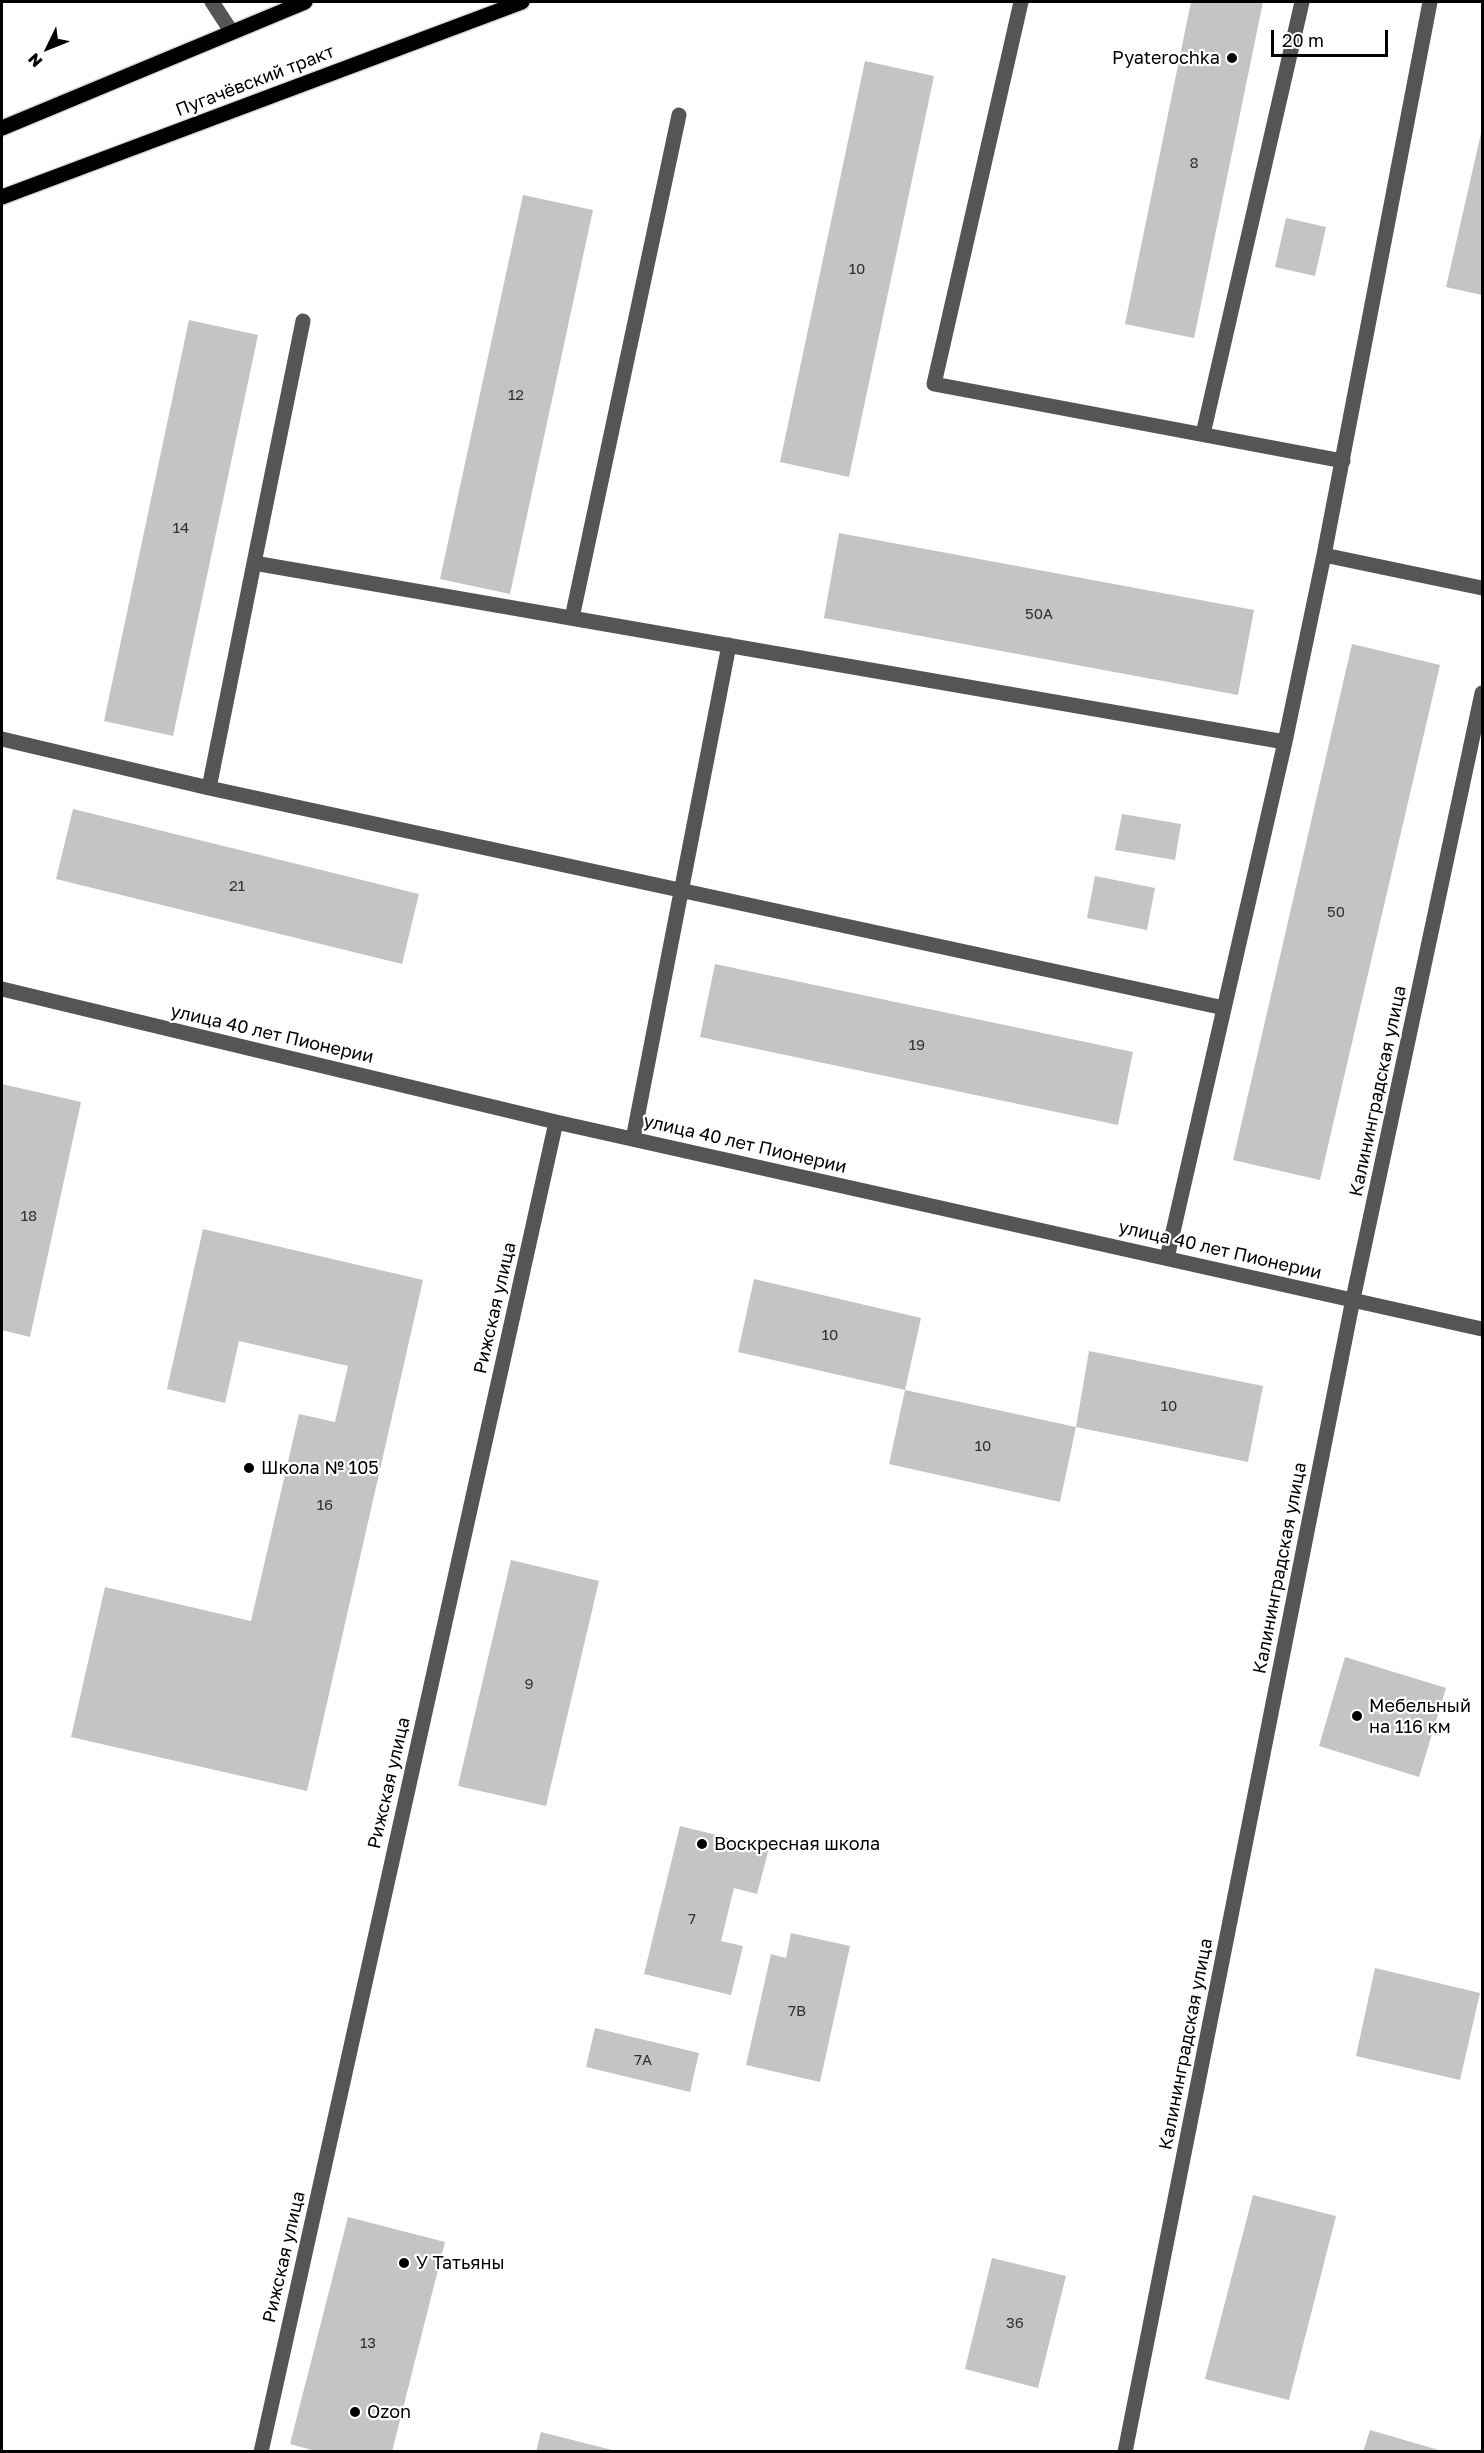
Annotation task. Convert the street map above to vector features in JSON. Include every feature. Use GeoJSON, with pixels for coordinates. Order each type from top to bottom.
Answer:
{"type":"FeatureCollection","features":[{"type":"Feature","properties":{"kind":"main road"},"geometry":{"type":"LineString","coordinates":[[2,128],[305,2]]}},
{"type":"Feature","properties":{"kind":"main road","name":"Пугачёвский тракт"},"geometry":{"type":"LineString","coordinates":[[2,197],[522,2]]}},
{"type":"Feature","properties":{"kind":"street"},"geometry":{"type":"LineString","coordinates":[[212,2],[231,32]]}},
{"type":"Feature","properties":{"kind":"street"},"geometry":{"type":"LineString","coordinates":[[1021,2],[934,384],[1343,461]]}},
{"type":"Feature","properties":{"kind":"street"},"geometry":{"type":"LineString","coordinates":[[1203,434],[1302,2]]}},
{"type":"Feature","properties":{"kind":"street"},"geometry":{"type":"LineString","coordinates":[[1167,1258],[1285,742],[1343,461],[1430,2]]}},
{"type":"Feature","properties":{"kind":"street"},"geometry":{"type":"LineString","coordinates":[[572,618],[679,115]]}},
{"type":"Feature","properties":{"kind":"street"},"geometry":{"type":"LineString","coordinates":[[209,788],[303,321]]}},
{"type":"Feature","properties":{"kind":"street"},"geometry":{"type":"LineString","coordinates":[[1324,555],[1482,588]]}},
{"type":"Feature","properties":{"kind":"street"},"geometry":{"type":"LineString","coordinates":[[254,563],[1285,742]]}},
{"type":"Feature","properties":{"kind":"street"},"geometry":{"type":"LineString","coordinates":[[633,1139],[729,645]]}},
{"type":"Feature","properties":{"kind":"street","name":"Калининградская улица"},"geometry":{"type":"LineString","coordinates":[[1125,2451],[1353,1299],[1482,693]]}},
{"type":"Feature","properties":{"kind":"street"},"geometry":{"type":"LineString","coordinates":[[2,739],[209,788],[1224,1008]]}},
{"type":"Feature","properties":{"kind":"street","name":"улица 40 лет Пионерии"},"geometry":{"type":"LineString","coordinates":[[2,989],[556,1122],[1482,1329]]}},
{"type":"Feature","properties":{"kind":"street","name":"Рижская улица"},"geometry":{"type":"LineString","coordinates":[[261,2451],[556,1122]]}},
{"type":"Feature","properties":{"kind":"building"},"geometry":{"type":"Polygon","coordinates":[[[1191,2],[1263,2],[1194,338],[1125,324],[1191,2]]]}},
{"type":"Feature","properties":{"kind":"building"},"geometry":{"type":"Polygon","coordinates":[[[865,61],[934,76],[849,477],[780,462],[865,61]]]}},
{"type":"Feature","properties":{"kind":"building"},"geometry":{"type":"Polygon","coordinates":[[[1482,129],[1482,295],[1446,287],[1482,129]]]}},
{"type":"Feature","properties":{"kind":"building"},"geometry":{"type":"Polygon","coordinates":[[[523,195],[593,210],[510,594],[440,579],[523,195]]]}},
{"type":"Feature","properties":{"kind":"building"},"geometry":{"type":"Polygon","coordinates":[[[1286,218],[1326,227],[1315,276],[1275,267],[1286,218]]]}},
{"type":"Feature","properties":{"kind":"building"},"geometry":{"type":"Polygon","coordinates":[[[189,320],[258,335],[173,736],[104,721],[189,320]]]}},
{"type":"Feature","properties":{"kind":"building"},"geometry":{"type":"Polygon","coordinates":[[[839,533],[1254,610],[1238,695],[824,618],[839,533]]]}},
{"type":"Feature","properties":{"kind":"building"},"geometry":{"type":"Polygon","coordinates":[[[1352,644],[1440,665],[1320,1180],[1233,1160],[1352,644]]]}},
{"type":"Feature","properties":{"kind":"building"},"geometry":{"type":"Polygon","coordinates":[[[73,809],[419,894],[402,964],[56,879],[73,809]]]}},
{"type":"Feature","properties":{"kind":"building"},"geometry":{"type":"Polygon","coordinates":[[[1122,814],[1181,824],[1175,860],[1115,850],[1122,814]]]}},
{"type":"Feature","properties":{"kind":"building"},"geometry":{"type":"Polygon","coordinates":[[[1095,876],[1155,888],[1147,930],[1087,918],[1095,876]]]}},
{"type":"Feature","properties":{"kind":"building"},"geometry":{"type":"Polygon","coordinates":[[[715,964],[1133,1052],[1118,1125],[700,1037],[715,964]]]}},
{"type":"Feature","properties":{"kind":"building"},"geometry":{"type":"Polygon","coordinates":[[[2,1084],[81,1102],[30,1337],[2,1330],[2,1084]]]}},
{"type":"Feature","properties":{"kind":"building"},"geometry":{"type":"Polygon","coordinates":[[[203,1229],[423,1280],[307,1791],[71,1737],[105,1587],[251,1621],[299,1414],[335,1422],[348,1366],[239,1341],[225,1403],[167,1389],[203,1229]]]}},
{"type":"Feature","properties":{"kind":"building"},"geometry":{"type":"Polygon","coordinates":[[[754,1279],[921,1318],[905,1390],[738,1352],[754,1279]]]}},
{"type":"Feature","properties":{"kind":"building"},"geometry":{"type":"Polygon","coordinates":[[[1089,1351],[1263,1386],[1248,1462],[1076,1427],[1089,1351]]]}},
{"type":"Feature","properties":{"kind":"building"},"geometry":{"type":"Polygon","coordinates":[[[905,1390],[1076,1427],[1060,1502],[889,1464],[905,1390]]]}},
{"type":"Feature","properties":{"kind":"building"},"geometry":{"type":"Polygon","coordinates":[[[511,1560],[599,1581],[546,1806],[458,1786],[511,1560]]]}},
{"type":"Feature","properties":{"kind":"building"},"geometry":{"type":"Polygon","coordinates":[[[1345,1657],[1446,1688],[1419,1777],[1319,1746],[1345,1657]]]}},
{"type":"Feature","properties":{"kind":"building"},"geometry":{"type":"Polygon","coordinates":[[[680,1826],[769,1848],[757,1894],[734,1888],[721,1941],[743,1946],[731,1995],[644,1974],[680,1826]]]}},
{"type":"Feature","properties":{"kind":"building"},"geometry":{"type":"Polygon","coordinates":[[[791,1933],[850,1946],[820,2082],[746,2065],[771,1954],[786,1958],[791,1933]]]}},
{"type":"Feature","properties":{"kind":"building"},"geometry":{"type":"Polygon","coordinates":[[[1375,1968],[1480,1993],[1460,2080],[1356,2056],[1375,1968]]]}},
{"type":"Feature","properties":{"kind":"building"},"geometry":{"type":"Polygon","coordinates":[[[595,2028],[699,2053],[690,2092],[586,2067],[595,2028]]]}},
{"type":"Feature","properties":{"kind":"building"},"geometry":{"type":"Polygon","coordinates":[[[1253,2195],[1336,2216],[1289,2400],[1205,2379],[1253,2195]]]}},
{"type":"Feature","properties":{"kind":"building"},"geometry":{"type":"Polygon","coordinates":[[[348,2217],[445,2242],[392,2452],[319,2452],[290,2444],[348,2217]]]}},
{"type":"Feature","properties":{"kind":"building"},"geometry":{"type":"Polygon","coordinates":[[[992,2258],[1066,2276],[1038,2388],[965,2369],[992,2258]]]}},
{"type":"Feature","properties":{"kind":"building"},"geometry":{"type":"Polygon","coordinates":[[[1370,2430],[1442,2451],[1442,2452],[1363,2452],[1370,2430]]]}},
{"type":"Feature","properties":{"kind":"building"},"geometry":{"type":"Polygon","coordinates":[[[541,2432],[616,2451],[616,2452],[536,2452],[541,2432]]]}},
{"type":"Feature","properties":{"kind":"place","name":"Pyaterochka"},"geometry":{"type":"Point","coordinates":[1232,58]}},
{"type":"Feature","properties":{"kind":"place","name":"Школа № 105"},"geometry":{"type":"Point","coordinates":[249,1468]}},
{"type":"Feature","properties":{"kind":"place","name":"Мебельный на 116 км"},"geometry":{"type":"Point","coordinates":[1357,1716]}},
{"type":"Feature","properties":{"kind":"place","name":"Воскресная школа"},"geometry":{"type":"Point","coordinates":[702,1844]}},
{"type":"Feature","properties":{"kind":"place","name":"У Татьяны"},"geometry":{"type":"Point","coordinates":[404,2263]}},
{"type":"Feature","properties":{"kind":"place","name":"Ozon"},"geometry":{"type":"Point","coordinates":[355,2412]}}]}
